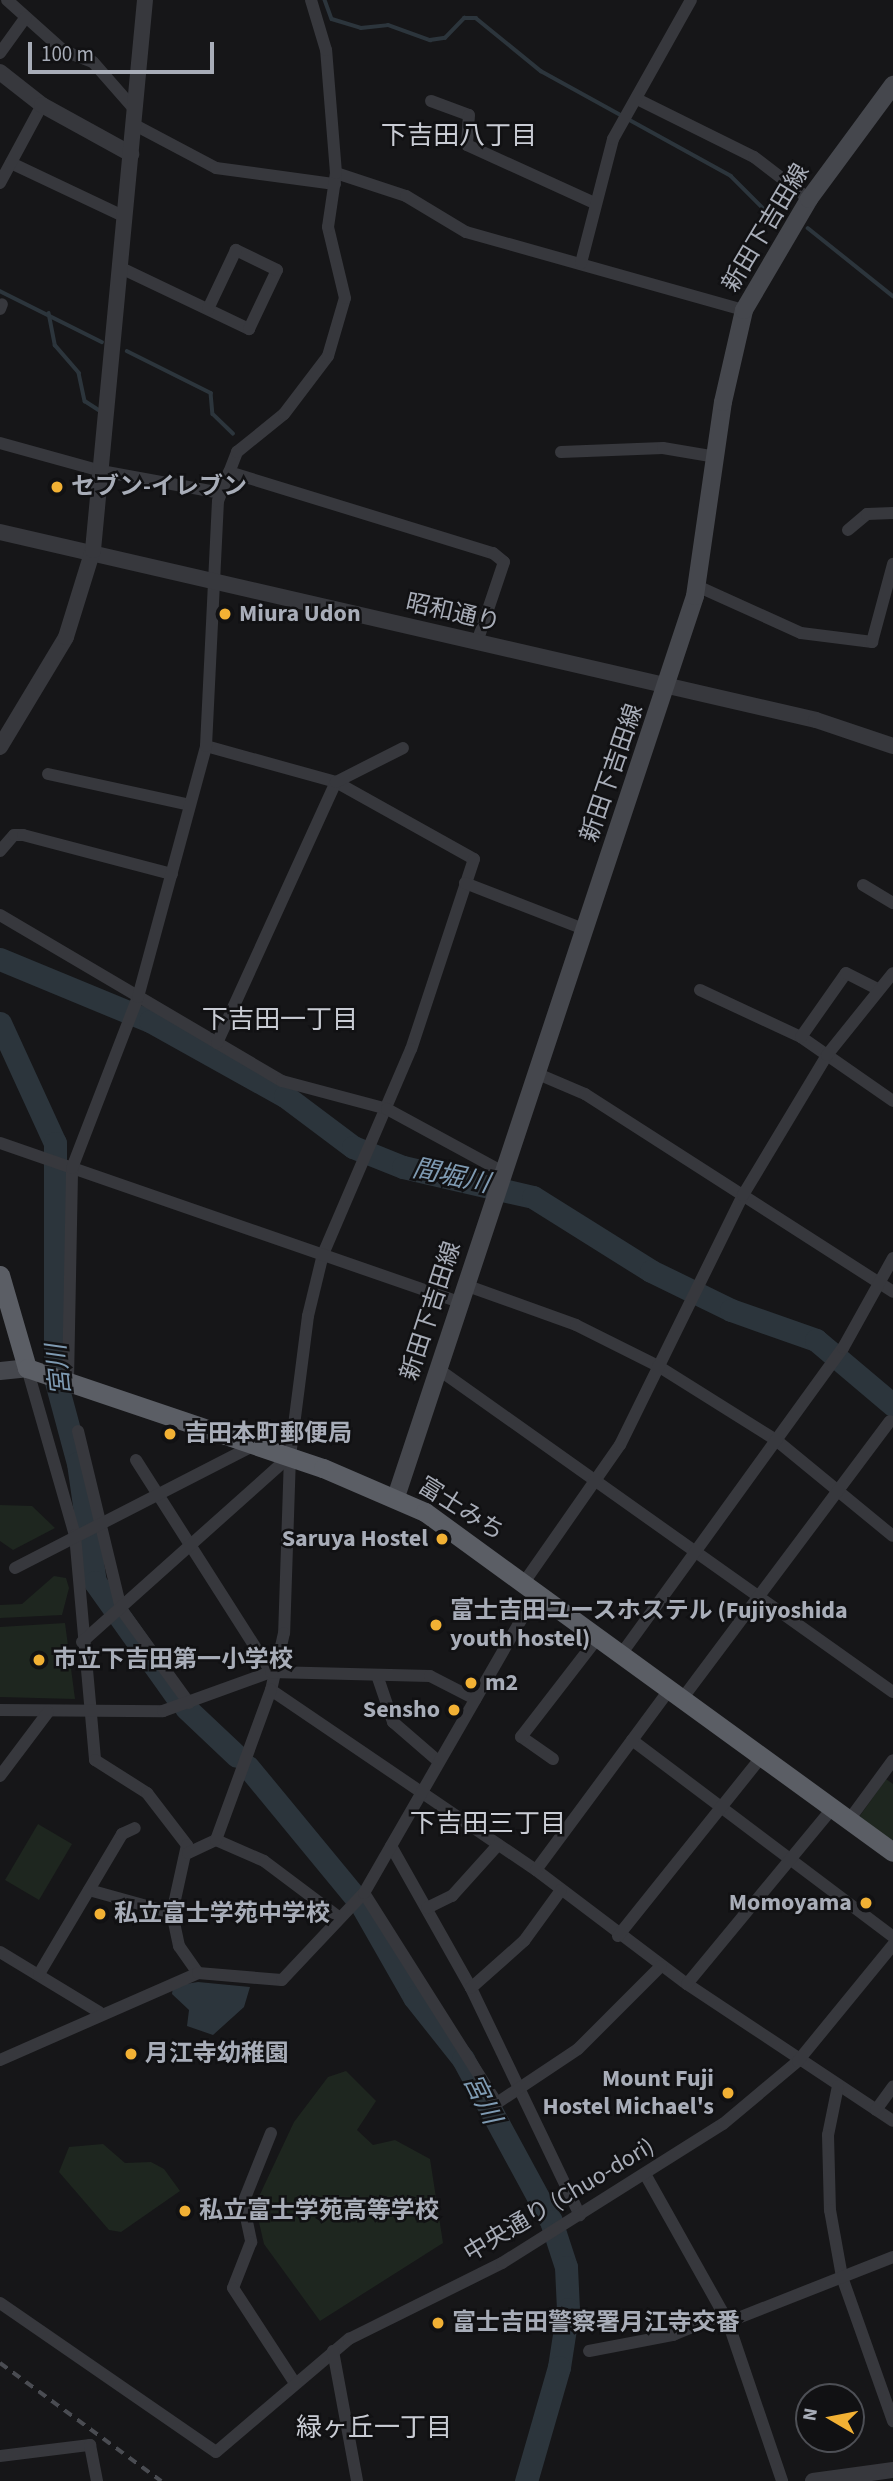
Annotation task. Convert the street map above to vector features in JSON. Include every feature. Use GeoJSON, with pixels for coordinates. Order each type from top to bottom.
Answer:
{"type":"FeatureCollection","features":[{"type":"Feature","properties":{"kind":"highway"},"geometry":{"type":"LineString","coordinates":[[0,1275],[32,1370]]}},
{"type":"Feature","properties":{"kind":"highway","name":"富士みち"},"geometry":{"type":"LineString","coordinates":[[32,1370],[290,1456],[396,1497],[532,1586],[675,1695],[893,1852]]}},
{"type":"Feature","properties":{"kind":"main road","name":"新田下吉田線"},"geometry":{"type":"LineString","coordinates":[[396,1497],[668,686],[697,586],[716,457],[744,310],[809,199],[893,85]]}},
{"type":"Feature","properties":{"kind":"main road"},"geometry":{"type":"LineString","coordinates":[[0,1371],[32,1370]]}},
{"type":"Feature","properties":{"kind":"street"},"geometry":{"type":"LineString","coordinates":[[7,0],[64,51],[93,62],[134,117],[215,168],[335,178],[406,196],[467,232],[744,310]]}},
{"type":"Feature","properties":{"kind":"street"},"geometry":{"type":"LineString","coordinates":[[0,747],[66,637],[93,550],[145,0]]}},
{"type":"Feature","properties":{"kind":"street"},"geometry":{"type":"LineString","coordinates":[[65,1380],[69,1168],[137,1001],[206,746],[220,493],[237,452],[284,414],[328,356],[341,324],[345,298],[328,227],[335,178],[326,50],[311,0]]}},
{"type":"Feature","properties":{"kind":"street"},"geometry":{"type":"LineString","coordinates":[[581,263],[594,203],[613,139],[639,100],[691,0]]}},
{"type":"Feature","properties":{"kind":"street"},"geometry":{"type":"LineString","coordinates":[[0,53],[26,17]]}},
{"type":"Feature","properties":{"kind":"street"},"geometry":{"type":"LineString","coordinates":[[0,72],[42,105],[131,154]]}},
{"type":"Feature","properties":{"kind":"street"},"geometry":{"type":"LineString","coordinates":[[639,100],[754,158],[809,199]]}},
{"type":"Feature","properties":{"kind":"street"},"geometry":{"type":"LineString","coordinates":[[431,101],[469,115],[467,145],[594,203]]}},
{"type":"Feature","properties":{"kind":"street"},"geometry":{"type":"LineString","coordinates":[[0,183],[42,105]]}},
{"type":"Feature","properties":{"kind":"street"},"geometry":{"type":"LineString","coordinates":[[11,163],[125,217]]}},
{"type":"Feature","properties":{"kind":"street"},"geometry":{"type":"LineString","coordinates":[[121,268],[249,329],[277,270],[236,250],[208,309]]}},
{"type":"Feature","properties":{"kind":"street"},"geometry":{"type":"LineString","coordinates":[[0,443],[101,471],[220,493]]}},
{"type":"Feature","properties":{"kind":"street"},"geometry":{"type":"LineString","coordinates":[[561,452],[663,448],[716,457]]}},
{"type":"Feature","properties":{"kind":"street"},"geometry":{"type":"LineString","coordinates":[[229,472],[493,553],[504,562],[477,642]]}},
{"type":"Feature","properties":{"kind":"street"},"geometry":{"type":"LineString","coordinates":[[848,530],[867,514],[893,513]]}},
{"type":"Feature","properties":{"kind":"street","name":"昭和通り"},"geometry":{"type":"LineString","coordinates":[[0,532],[93,550],[816,720],[893,746]]}},
{"type":"Feature","properties":{"kind":"street"},"geometry":{"type":"LineString","coordinates":[[697,586],[801,633],[872,642],[893,564]]}},
{"type":"Feature","properties":{"kind":"street"},"geometry":{"type":"LineString","coordinates":[[188,1853],[216,1840],[271,1690],[271,1672],[284,1633],[290,1456],[323,1254],[387,1109],[474,859],[336,782],[206,746]]}},
{"type":"Feature","properties":{"kind":"street"},"geometry":{"type":"LineString","coordinates":[[217,1043],[336,782],[403,748]]}},
{"type":"Feature","properties":{"kind":"street"},"geometry":{"type":"LineString","coordinates":[[48,774],[190,805]]}},
{"type":"Feature","properties":{"kind":"street"},"geometry":{"type":"LineString","coordinates":[[0,852],[13,835],[23,835],[172,874]]}},
{"type":"Feature","properties":{"kind":"street"},"geometry":{"type":"LineString","coordinates":[[465,883],[586,930]]}},
{"type":"Feature","properties":{"kind":"street"},"geometry":{"type":"LineString","coordinates":[[863,885],[893,903]]}},
{"type":"Feature","properties":{"kind":"street"},"geometry":{"type":"LineString","coordinates":[[0,915],[137,1001],[282,1081],[387,1109],[501,1180]]}},
{"type":"Feature","properties":{"kind":"street"},"geometry":{"type":"LineString","coordinates":[[801,1037],[846,972],[876,988]]}},
{"type":"Feature","properties":{"kind":"street"},"geometry":{"type":"LineString","coordinates":[[0,2060],[99,2012],[198,1973],[282,1980],[363,1894],[475,1699],[532,1586],[599,1480],[743,1195],[827,1055],[876,988],[893,973]]}},
{"type":"Feature","properties":{"kind":"street"},"geometry":{"type":"LineString","coordinates":[[700,990],[801,1037],[893,1101]]}},
{"type":"Feature","properties":{"kind":"street"},"geometry":{"type":"LineString","coordinates":[[538,1074],[585,1094],[893,1292]]}},
{"type":"Feature","properties":{"kind":"street"},"geometry":{"type":"LineString","coordinates":[[0,1143],[323,1254],[576,1325],[658,1366],[776,1440],[893,1536]]}},
{"type":"Feature","properties":{"kind":"street"},"geometry":{"type":"LineString","coordinates":[[622,1654],[698,1553],[834,1362],[893,1258]]}},
{"type":"Feature","properties":{"kind":"street"},"geometry":{"type":"LineString","coordinates":[[438,1368],[599,1480],[760,1600],[893,1692]]}},
{"type":"Feature","properties":{"kind":"street"},"geometry":{"type":"LineString","coordinates":[[32,1370],[75,1535],[82,1642],[95,1760],[147,1793],[178,1827],[188,1853],[172,1913],[179,1947],[198,1973]]}},
{"type":"Feature","properties":{"kind":"street"},"geometry":{"type":"LineString","coordinates":[[536,1870],[632,1740],[760,1600],[890,1421]]}},
{"type":"Feature","properties":{"kind":"street"},"geometry":{"type":"LineString","coordinates":[[78,1431],[96,1523],[121,1609],[189,1703]]}},
{"type":"Feature","properties":{"kind":"street"},"geometry":{"type":"LineString","coordinates":[[15,1568],[96,1523],[254,1445]]}},
{"type":"Feature","properties":{"kind":"street"},"geometry":{"type":"LineString","coordinates":[[82,1642],[191,1549],[290,1456]]}},
{"type":"Feature","properties":{"kind":"street"},"geometry":{"type":"LineString","coordinates":[[136,1460],[271,1672]]}},
{"type":"Feature","properties":{"kind":"street"},"geometry":{"type":"LineString","coordinates":[[553,1759],[521,1737],[599,1636]]}},
{"type":"Feature","properties":{"kind":"street"},"geometry":{"type":"LineString","coordinates":[[0,1710],[89,1713],[163,1711],[271,1672],[430,1676],[475,1699]]}},
{"type":"Feature","properties":{"kind":"street"},"geometry":{"type":"LineString","coordinates":[[377,1675],[393,1722],[438,1762]]}},
{"type":"Feature","properties":{"kind":"street"},"geometry":{"type":"LineString","coordinates":[[271,1690],[536,1870],[618,1936],[798,2061],[893,2121]]}},
{"type":"Feature","properties":{"kind":"street"},"geometry":{"type":"LineString","coordinates":[[0,1776],[48,1712]]}},
{"type":"Feature","properties":{"kind":"street"},"geometry":{"type":"LineString","coordinates":[[632,1740],[719,1809],[893,1937]]}},
{"type":"Feature","properties":{"kind":"street"},"geometry":{"type":"LineString","coordinates":[[618,1936],[762,1756]]}},
{"type":"Feature","properties":{"kind":"street"},"geometry":{"type":"LineString","coordinates":[[849,1820],[893,1760]]}},
{"type":"Feature","properties":{"kind":"street"},"geometry":{"type":"LineString","coordinates":[[687,1984],[791,1863],[832,1809]]}},
{"type":"Feature","properties":{"kind":"street"},"geometry":{"type":"LineString","coordinates":[[39,1974],[122,1834],[135,1828]]}},
{"type":"Feature","properties":{"kind":"street"},"geometry":{"type":"LineString","coordinates":[[216,1840],[264,1861],[344,1914]]}},
{"type":"Feature","properties":{"kind":"street"},"geometry":{"type":"LineString","coordinates":[[427,1908],[452,1896],[498,1845]]}},
{"type":"Feature","properties":{"kind":"street"},"geometry":{"type":"LineString","coordinates":[[391,1846],[471,1988],[517,2092],[580,2215]]}},
{"type":"Feature","properties":{"kind":"street"},"geometry":{"type":"LineString","coordinates":[[89,1890],[172,1913]]}},
{"type":"Feature","properties":{"kind":"street"},"geometry":{"type":"LineString","coordinates":[[471,1988],[524,1941],[561,1891]]}},
{"type":"Feature","properties":{"kind":"street"},"geometry":{"type":"LineString","coordinates":[[363,1894],[497,2103],[517,2092],[610,2022],[661,1966]]}},
{"type":"Feature","properties":{"kind":"street","name":"中央通り (Chuo-dori)"},"geometry":{"type":"LineString","coordinates":[[0,2303],[216,2452],[334,2351],[381,2319],[564,2227],[723,2124],[798,2061],[893,1945]]}},
{"type":"Feature","properties":{"kind":"street"},"geometry":{"type":"LineString","coordinates":[[0,1952],[99,2012]]}},
{"type":"Feature","properties":{"kind":"street"},"geometry":{"type":"LineString","coordinates":[[838,2086],[828,2135],[830,2210],[842,2277],[893,2421]]}},
{"type":"Feature","properties":{"kind":"street"},"geometry":{"type":"LineString","coordinates":[[876,2110],[893,2087]]}},
{"type":"Feature","properties":{"kind":"street"},"geometry":{"type":"LineString","coordinates":[[271,2133],[243,2203],[251,2242],[233,2288],[295,2383]]}},
{"type":"Feature","properties":{"kind":"street"},"geometry":{"type":"LineString","coordinates":[[645,2174],[726,2318],[782,2481]]}},
{"type":"Feature","properties":{"kind":"street"},"geometry":{"type":"LineString","coordinates":[[589,2351],[673,2335],[893,2257]]}},
{"type":"Feature","properties":{"kind":"street"},"geometry":{"type":"LineString","coordinates":[[334,2351],[357,2481]]}},
{"type":"Feature","properties":{"kind":"street"},"geometry":{"type":"LineString","coordinates":[[0,2456],[90,2445],[97,2481]]}},
{"type":"Feature","properties":{"kind":"street"},"geometry":{"type":"LineString","coordinates":[[813,2481],[893,2470]]}},
{"type":"Feature","properties":{"kind":"shaded area"},"geometry":{"type":"Polygon","coordinates":[[[0,1505],[32,1506],[55,1528],[13,1550],[0,1541],[0,1505]]]}},
{"type":"Feature","properties":{"kind":"shaded area"},"geometry":{"type":"Polygon","coordinates":[[[54,1576],[66,1578],[69,1588],[62,1615],[0,1618],[0,1605],[22,1604],[54,1576]]]}},
{"type":"Feature","properties":{"kind":"shaded area","name":"市立下吉田第一小学校"},"geometry":{"type":"Polygon","coordinates":[[[65,1623],[75,1699],[0,1697],[0,1627],[65,1623]]]}},
{"type":"Feature","properties":{"kind":"shaded area"},"geometry":{"type":"Polygon","coordinates":[[[886,1779],[893,1784],[893,1847],[857,1820],[886,1779]]]}},
{"type":"Feature","properties":{"kind":"shaded area"},"geometry":{"type":"Polygon","coordinates":[[[38,1824],[72,1844],[39,1900],[5,1880],[38,1824]]]}},
{"type":"Feature","properties":{"kind":"shaded area"},"geometry":{"type":"Polygon","coordinates":[[[198,1982],[250,1987],[244,2007],[213,2035],[187,2026],[189,2010],[172,1994],[173,1986],[198,1982]]]}},
{"type":"Feature","properties":{"kind":"shaded area"},"geometry":{"type":"Polygon","coordinates":[[[346,2071],[376,2101],[357,2130],[373,2145],[395,2140],[430,2159],[443,2243],[320,2321],[264,2244],[255,2205],[294,2122],[328,2077],[346,2071]]]}},
{"type":"Feature","properties":{"kind":"shaded area"},"geometry":{"type":"Polygon","coordinates":[[[103,2144],[125,2163],[151,2162],[164,2169],[180,2191],[121,2232],[109,2230],[59,2172],[69,2147],[103,2144]]]}},
{"type":"Feature","properties":{"kind":"waterway"},"geometry":{"type":"LineString","coordinates":[[325,0],[332,19],[361,28],[388,25],[430,40],[445,38],[464,18],[476,18],[541,71],[731,176],[763,208]]}},
{"type":"Feature","properties":{"kind":"waterway"},"geometry":{"type":"LineString","coordinates":[[808,228],[893,296]]}},
{"type":"Feature","properties":{"kind":"waterway"},"geometry":{"type":"LineString","coordinates":[[0,291],[102,342]]}},
{"type":"Feature","properties":{"kind":"waterway"},"geometry":{"type":"LineString","coordinates":[[49,313],[55,345],[79,373],[85,401],[99,410]]}},
{"type":"Feature","properties":{"kind":"waterway"},"geometry":{"type":"LineString","coordinates":[[127,351],[211,393],[213,414],[233,433]]}},
{"type":"Feature","properties":{"kind":"waterway","name":"間堀川"},"geometry":{"type":"LineString","coordinates":[[0,959],[150,1021],[285,1096],[353,1147],[403,1167],[533,1197],[651,1271],[731,1310],[816,1340],[893,1405]]}},
{"type":"Feature","properties":{"kind":"waterway","name":"宮川"},"geometry":{"type":"LineString","coordinates":[[0,1023],[55,1143],[55,1378],[78,1463],[95,1582],[179,1700]]}},
{"type":"Feature","properties":{"kind":"waterway","name":"宮川"},"geometry":{"type":"LineString","coordinates":[[186,1708],[237,1756]]}},
{"type":"Feature","properties":{"kind":"waterway","name":"宮川"},"geometry":{"type":"LineString","coordinates":[[248,1767],[361,1904],[414,1997],[463,2059],[551,2221],[566,2267],[568,2309],[559,2367],[526,2481]]}},
{"type":"Feature","properties":{"kind":"railway"},"geometry":{"type":"LineString","coordinates":[[0,2363],[161,2481]]}},
{"type":"Feature","properties":{"kind":"place","name":"セブン-イレブン"},"geometry":{"type":"Point","coordinates":[57,487]}},
{"type":"Feature","properties":{"kind":"place","name":"Miura Udon"},"geometry":{"type":"Point","coordinates":[225,614]}},
{"type":"Feature","properties":{"kind":"place","name":"吉田本町郵便局"},"geometry":{"type":"Point","coordinates":[170,1434]}},
{"type":"Feature","properties":{"kind":"place","name":"Saruya Hostel"},"geometry":{"type":"Point","coordinates":[442,1539]}},
{"type":"Feature","properties":{"kind":"place","name":"富士吉田ユースホステル (Fujiyoshida youth hostel)"},"geometry":{"type":"Point","coordinates":[436,1625]}},
{"type":"Feature","properties":{"kind":"place","name":"市立下吉田第一小学校"},"geometry":{"type":"Point","coordinates":[39,1660]}},
{"type":"Feature","properties":{"kind":"place","name":"m2"},"geometry":{"type":"Point","coordinates":[471,1683]}},
{"type":"Feature","properties":{"kind":"place","name":"Sensho"},"geometry":{"type":"Point","coordinates":[454,1710]}},
{"type":"Feature","properties":{"kind":"place","name":"Momoyama"},"geometry":{"type":"Point","coordinates":[866,1903]}},
{"type":"Feature","properties":{"kind":"place","name":"私立富士学苑中学校"},"geometry":{"type":"Point","coordinates":[100,1914]}},
{"type":"Feature","properties":{"kind":"place","name":"月江寺幼稚園"},"geometry":{"type":"Point","coordinates":[131,2054]}},
{"type":"Feature","properties":{"kind":"place","name":"Mount Fuji Hostel Michael's"},"geometry":{"type":"Point","coordinates":[728,2093]}},
{"type":"Feature","properties":{"kind":"place","name":"私立富士学苑高等学校"},"geometry":{"type":"Point","coordinates":[185,2211]}},
{"type":"Feature","properties":{"kind":"place","name":"富士吉田警察署月江寺交番"},"geometry":{"type":"Point","coordinates":[438,2323]}},
{"type":"Feature","properties":{"kind":"district","name":"下吉田八丁目"},"geometry":{"type":"Point","coordinates":[459,136]}},
{"type":"Feature","properties":{"kind":"district","name":"下吉田一丁目"},"geometry":{"type":"Point","coordinates":[280,1020]}},
{"type":"Feature","properties":{"kind":"district","name":"下吉田三丁目"},"geometry":{"type":"Point","coordinates":[488,1824]}},
{"type":"Feature","properties":{"kind":"district","name":"緑ヶ丘一丁目"},"geometry":{"type":"Point","coordinates":[374,2428]}}]}
